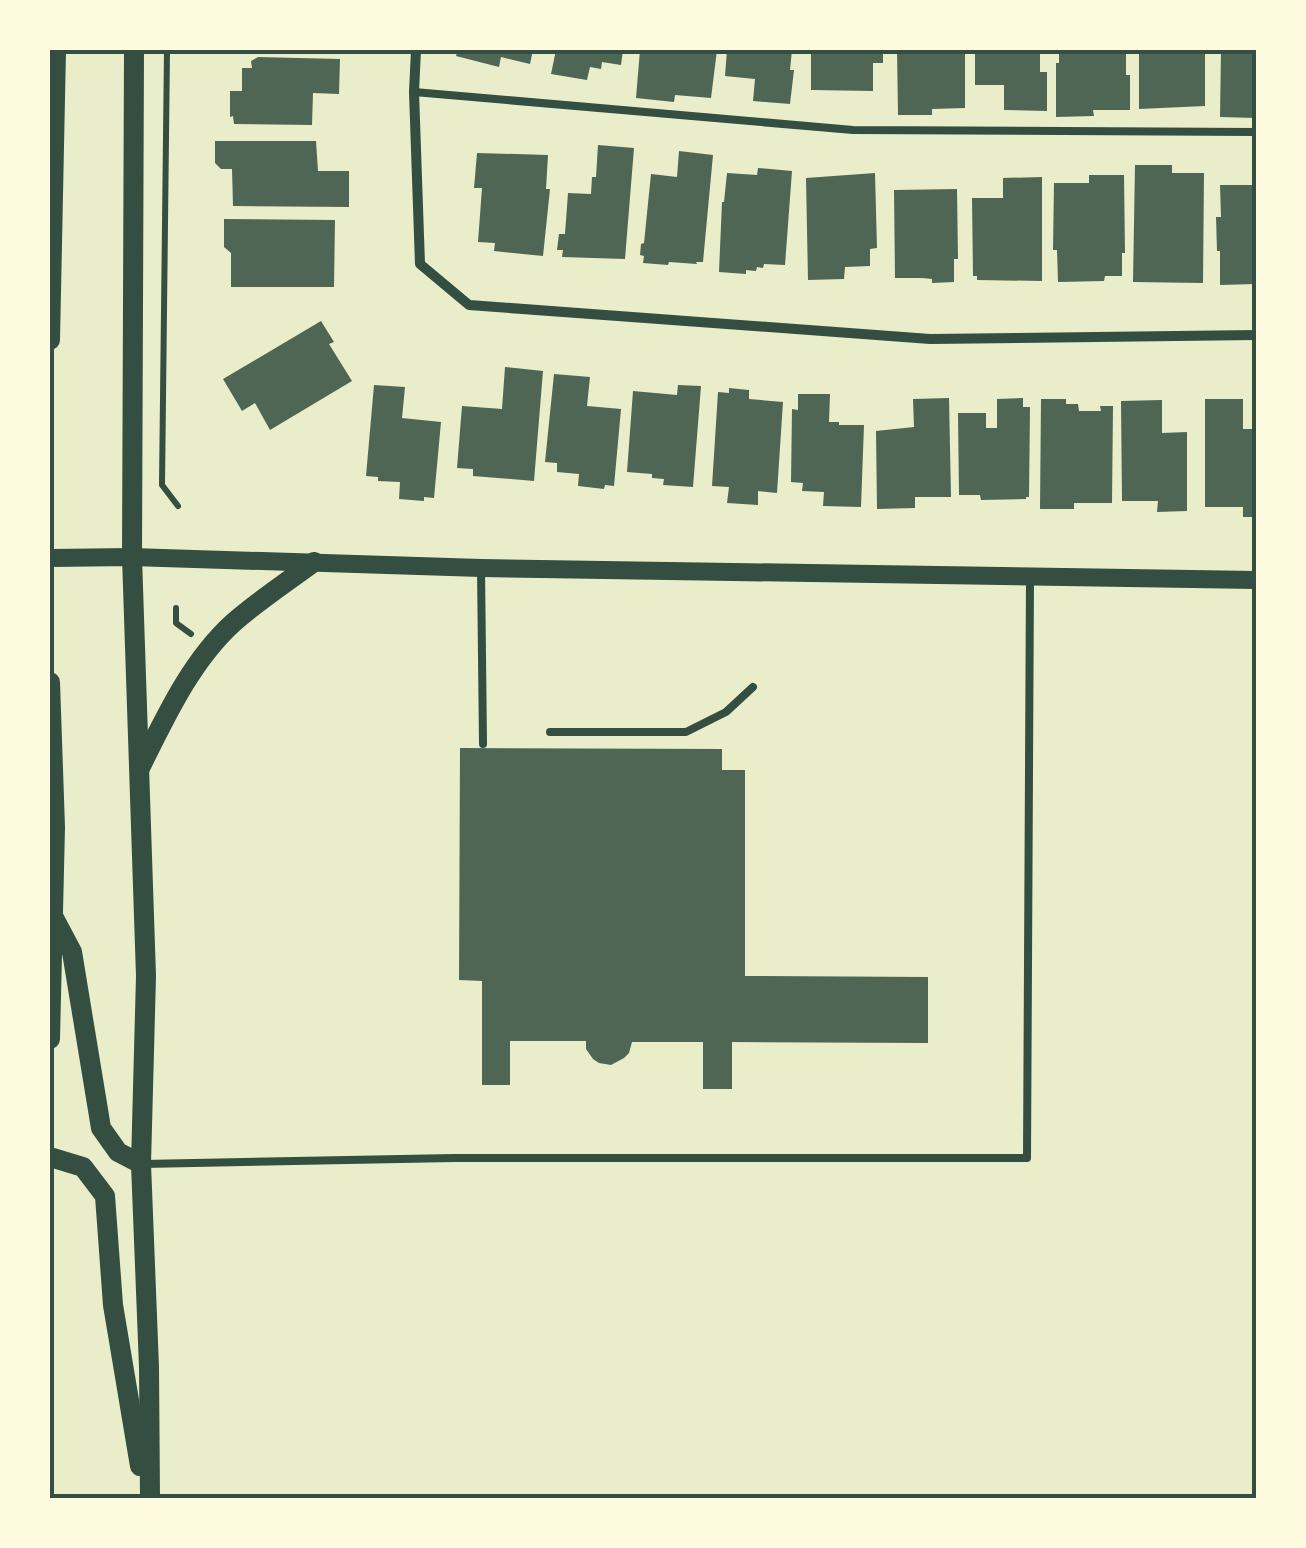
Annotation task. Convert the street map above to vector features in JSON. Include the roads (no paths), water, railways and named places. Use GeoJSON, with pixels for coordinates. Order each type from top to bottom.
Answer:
{"type":"FeatureCollection","features":[{"type":"Feature","properties":{"kind":"main road"},"geometry":{"type":"LineString","coordinates":[[50,340],[56,50]]}},
{"type":"Feature","properties":{"kind":"main road"},"geometry":{"type":"LineString","coordinates":[[134,50],[132,558],[146,976],[142,1164],[149,1367],[148,1498]]}},
{"type":"Feature","properties":{"kind":"main road"},"geometry":{"type":"LineString","coordinates":[[140,770],[189,678],[231,624],[314,562]]}},
{"type":"Feature","properties":{"kind":"main road"},"geometry":{"type":"LineString","coordinates":[[50,682],[56,827],[50,1039]]}},
{"type":"Feature","properties":{"kind":"main road"},"geometry":{"type":"LineString","coordinates":[[53,916],[72,952],[101,1128],[118,1152],[142,1164]]}},
{"type":"Feature","properties":{"kind":"main road"},"geometry":{"type":"LineString","coordinates":[[50,1157],[84,1167],[106,1196],[113,1305],[148,1498]]}},
{"type":"Feature","properties":{"kind":"street"},"geometry":{"type":"LineString","coordinates":[[416,50],[420,264],[470,305],[930,339],[1256,335]]}},
{"type":"Feature","properties":{"kind":"street"},"geometry":{"type":"LineString","coordinates":[[50,558],[1256,580]]}},
{"type":"Feature","properties":{"kind":"lane"},"geometry":{"type":"LineString","coordinates":[[414,92],[853,130],[1256,132]]}},
{"type":"Feature","properties":{"kind":"lane"},"geometry":{"type":"LineString","coordinates":[[481,568],[483,744]]}},
{"type":"Feature","properties":{"kind":"lane"},"geometry":{"type":"LineString","coordinates":[[142,1164],[454,1158],[1027,1158],[1030,576]]}},
{"type":"Feature","properties":{"kind":"lane"},"geometry":{"type":"LineString","coordinates":[[550,732],[686,732],[726,712],[753,687]]}}]}
